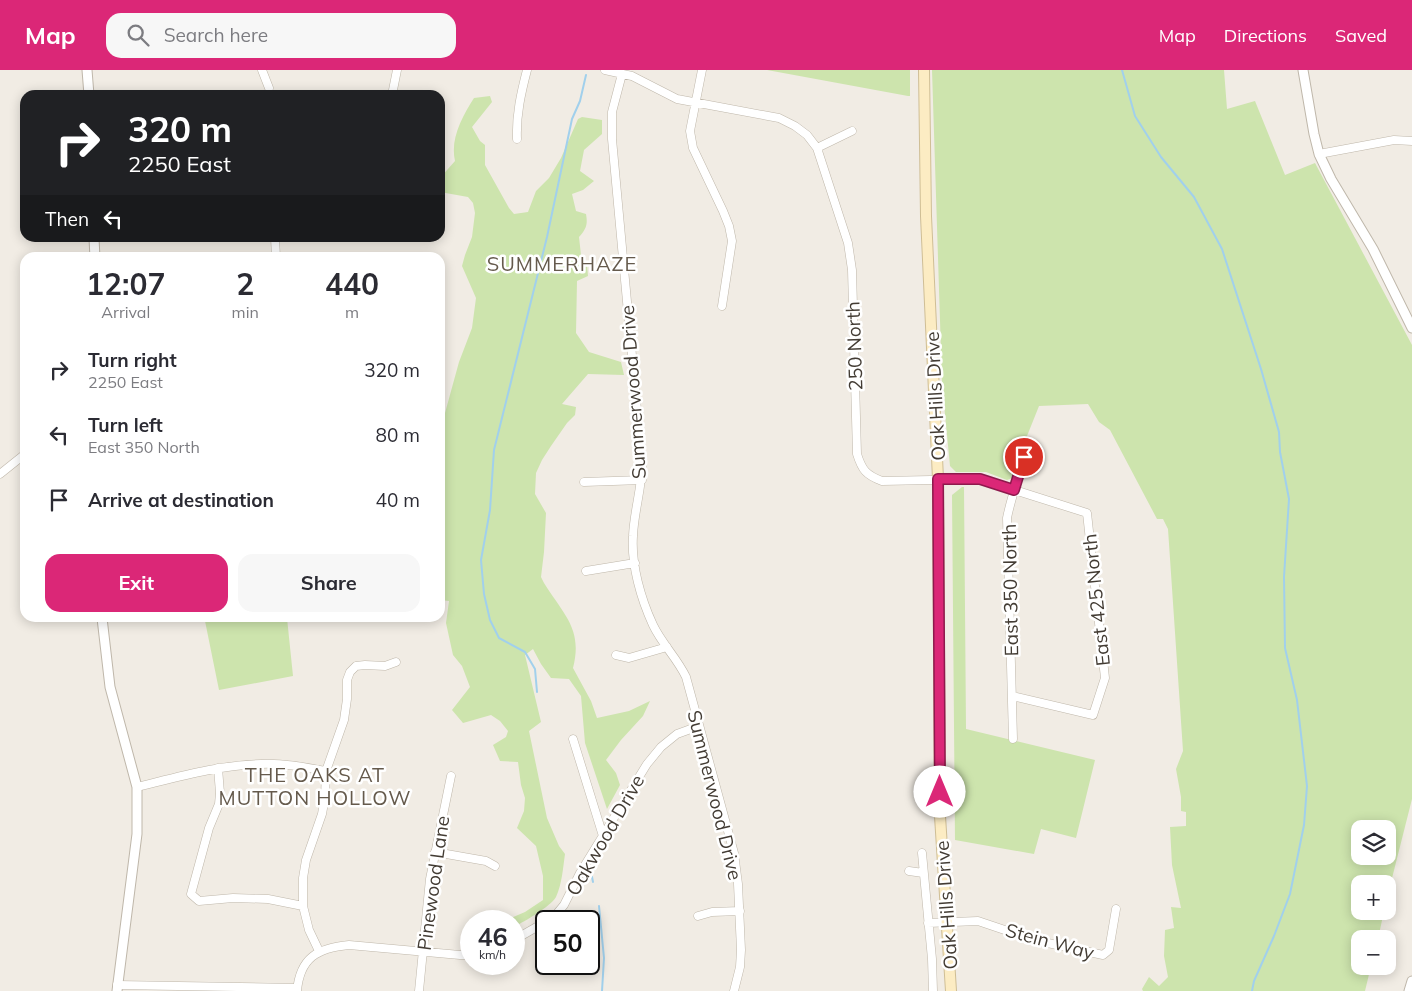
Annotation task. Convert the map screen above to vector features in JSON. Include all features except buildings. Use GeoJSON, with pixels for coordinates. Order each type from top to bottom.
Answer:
{"type":"FeatureCollection","features":[{"type":"Feature","properties":{"kind":"main road","name":"Oak Hills Drive"},"geometry":{"type":"LineString","coordinates":[[924,70],[926,216],[938,479],[940,816],[951,991]]}},
{"type":"Feature","properties":{"kind":"street"},"geometry":{"type":"LineString","coordinates":[[87,70],[89,90]]}},
{"type":"Feature","properties":{"kind":"street"},"geometry":{"type":"LineString","coordinates":[[262,70],[269,88]]}},
{"type":"Feature","properties":{"kind":"street"},"geometry":{"type":"LineString","coordinates":[[393,90],[397,70]]}},
{"type":"Feature","properties":{"kind":"street"},"geometry":{"type":"LineString","coordinates":[[517,138],[518,109],[527,70]]}},
{"type":"Feature","properties":{"kind":"street"},"geometry":{"type":"LineString","coordinates":[[605,70],[643,81],[678,99],[779,118],[795,126],[817,148],[852,131]]}},
{"type":"Feature","properties":{"kind":"street"},"geometry":{"type":"LineString","coordinates":[[702,70],[690,131],[693,148],[723,211],[732,241],[722,306]]}},
{"type":"Feature","properties":{"kind":"street"},"geometry":{"type":"LineString","coordinates":[[1304,70],[1319,154],[1373,249],[1412,328]]}},
{"type":"Feature","properties":{"kind":"street","name":"Summerwood Drive"},"geometry":{"type":"LineString","coordinates":[[622,74],[612,112],[612,139],[642,480],[633,537],[635,563],[642,597],[654,626],[679,663],[686,677],[734,853],[740,911],[740,967],[734,991]]}},
{"type":"Feature","properties":{"kind":"street"},"geometry":{"type":"LineString","coordinates":[[1319,154],[1394,140],[1412,142]]}},
{"type":"Feature","properties":{"kind":"street","name":"250 North"},"geometry":{"type":"LineString","coordinates":[[817,148],[846,235],[851,261],[858,454],[861,467],[871,476],[882,481],[938,479]]}},
{"type":"Feature","properties":{"kind":"street","name":"East 350 North"},"geometry":{"type":"LineString","coordinates":[[1013,739],[1007,518],[1014,490],[1022,470],[1027,443]]}},
{"type":"Feature","properties":{"kind":"street"},"geometry":{"type":"LineString","coordinates":[[0,474],[20,456]]}},
{"type":"Feature","properties":{"kind":"street"},"geometry":{"type":"LineString","coordinates":[[938,479],[980,479],[1014,490]]}},
{"type":"Feature","properties":{"kind":"street"},"geometry":{"type":"LineString","coordinates":[[584,482],[642,480]]}},
{"type":"Feature","properties":{"kind":"street","name":"East 425 North"},"geometry":{"type":"LineString","coordinates":[[1012,696],[1093,715],[1105,678],[1087,513],[1014,490]]}},
{"type":"Feature","properties":{"kind":"street"},"geometry":{"type":"LineString","coordinates":[[586,571],[635,563]]}},
{"type":"Feature","properties":{"kind":"street"},"geometry":{"type":"LineString","coordinates":[[102,622],[110,687],[137,786],[137,834],[118,988],[297,989],[299,974],[307,961],[319,951],[331,946],[349,945],[460,955]]}},
{"type":"Feature","properties":{"kind":"street"},"geometry":{"type":"LineString","coordinates":[[616,654],[629,658],[667,647]]}},
{"type":"Feature","properties":{"kind":"street"},"geometry":{"type":"LineString","coordinates":[[319,951],[309,930],[303,906],[303,878],[306,860],[322,814],[326,770],[344,720],[350,672],[356,666],[385,666],[396,662]]}},
{"type":"Feature","properties":{"kind":"street","name":"Oakwood Drive"},"geometry":{"type":"LineString","coordinates":[[525,934],[554,917],[564,905],[580,873],[647,764],[660,747],[676,734],[699,726]]}},
{"type":"Feature","properties":{"kind":"street"},"geometry":{"type":"LineString","coordinates":[[574,739],[603,836]]}},
{"type":"Feature","properties":{"kind":"street"},"geometry":{"type":"LineString","coordinates":[[137,786],[218,768],[263,764],[292,765],[326,770]]}},
{"type":"Feature","properties":{"kind":"street"},"geometry":{"type":"LineString","coordinates":[[218,768],[219,804],[209,828],[191,894],[200,901],[233,898],[268,899],[303,906]]}},
{"type":"Feature","properties":{"kind":"street","name":"Pinewood Lane"},"geometry":{"type":"LineString","coordinates":[[419,991],[430,879],[451,776]]}},
{"type":"Feature","properties":{"kind":"street"},"geometry":{"type":"LineString","coordinates":[[435,852],[486,862],[495,866]]}},
{"type":"Feature","properties":{"kind":"street"},"geometry":{"type":"LineString","coordinates":[[922,853],[932,959],[933,991]]}},
{"type":"Feature","properties":{"kind":"street"},"geometry":{"type":"LineString","coordinates":[[909,871],[923,872]]}},
{"type":"Feature","properties":{"kind":"street","name":"Stein Way"},"geometry":{"type":"LineString","coordinates":[[928,922],[978,920],[1034,940],[1102,955],[1110,950],[1116,909]]}},
{"type":"Feature","properties":{"kind":"street"},"geometry":{"type":"LineString","coordinates":[[698,916],[712,912],[740,911]]}},
{"type":"Feature","properties":{"kind":"street"},"geometry":{"type":"LineString","coordinates":[[1409,991],[1412,981]]}},
{"type":"Feature","properties":{"kind":"green space"},"geometry":{"type":"Polygon","coordinates":[[[767,70],[910,70],[910,96],[908,96],[767,70]]]}},
{"type":"Feature","properties":{"kind":"green space"},"geometry":{"type":"Polygon","coordinates":[[[932,70],[1224,70],[1227,109],[1255,101],[1285,175],[1315,163],[1412,345],[1412,799],[1396,862],[1396,820],[1351,820],[1351,865],[1395,865],[1393,875],[1351,875],[1351,920],[1382,920],[1380,930],[1351,930],[1351,975],[1369,975],[1365,991],[1143,991],[1142,989],[1149,977],[1159,986],[1168,977],[1164,956],[1165,930],[1174,928],[1171,907],[1181,908],[1172,865],[1170,827],[1186,826],[1186,812],[1181,811],[1181,797],[1176,769],[1183,751],[1168,529],[1163,519],[1157,519],[1110,430],[1099,422],[1088,404],[1039,406],[1013,478],[1007,480],[986,472],[956,472],[950,466],[942,383],[932,70]]]}},
{"type":"Feature","properties":{"kind":"green space"},"geometry":{"type":"Polygon","coordinates":[[[490,96],[492,102],[472,127],[480,141],[485,145],[485,165],[514,214],[528,212],[536,191],[549,178],[561,158],[578,119],[582,117],[602,120],[602,134],[584,150],[580,171],[594,181],[583,190],[572,194],[576,211],[586,214],[587,221],[585,229],[579,237],[581,255],[587,265],[588,276],[577,281],[576,333],[589,352],[621,362],[624,375],[588,374],[562,404],[576,407],[575,415],[551,446],[536,473],[535,494],[546,513],[541,577],[570,623],[576,643],[573,668],[591,701],[597,718],[629,711],[650,701],[643,716],[606,760],[616,773],[620,785],[607,809],[585,743],[581,696],[569,679],[551,678],[533,649],[525,655],[541,722],[529,731],[547,818],[559,846],[565,854],[561,881],[556,897],[542,910],[535,910],[535,915],[525,921],[525,912],[543,900],[543,876],[536,846],[517,828],[524,811],[525,798],[518,762],[500,761],[493,745],[506,737],[508,731],[500,721],[491,715],[463,723],[452,710],[470,687],[462,666],[453,655],[446,623],[449,601],[445,601],[445,413],[459,362],[472,328],[476,298],[462,266],[472,237],[475,213],[473,203],[468,197],[445,193],[445,172],[455,161],[454,145],[458,128],[474,98],[490,96]]]}},
{"type":"Feature","properties":{"kind":"green space"},"geometry":{"type":"Polygon","coordinates":[[[964,487],[966,729],[1095,760],[1076,838],[1041,829],[1034,854],[955,840],[952,495],[964,487]]]}},
{"type":"Feature","properties":{"kind":"green space"},"geometry":{"type":"Polygon","coordinates":[[[205,622],[287,622],[293,676],[219,690],[205,622]]]}},
{"type":"Feature","properties":{"kind":"waterway"},"geometry":{"type":"LineString","coordinates":[[1122,70],[1135,116],[1161,157],[1194,197],[1222,249],[1261,369],[1279,432],[1280,452],[1289,499],[1284,577],[1285,648],[1297,700],[1307,786],[1304,825],[1290,894],[1254,981],[1252,991]]}},
{"type":"Feature","properties":{"kind":"waterway"},"geometry":{"type":"LineString","coordinates":[[537,692],[535,669],[525,652],[499,638],[490,620],[484,594],[481,560],[490,510],[494,450],[547,237],[572,119],[580,101],[586,75]]}},
{"type":"Feature","properties":{"kind":"waterway"},"geometry":{"type":"LineString","coordinates":[[592,877],[593,882]]}},
{"type":"Feature","properties":{"kind":"waterway"},"geometry":{"type":"LineString","coordinates":[[599,906],[604,958],[602,991]]}},
{"type":"Feature","properties":{"kind":"district","name":"SUMMERHAZE"},"geometry":{"type":"Point","coordinates":[562,263]}},
{"type":"Feature","properties":{"kind":"district","name":"THE OAKS AT MUTTON HOLLOW"},"geometry":{"type":"Point","coordinates":[315,786]}},
{"type":"Feature","properties":{"kind":"route"},"geometry":{"type":"LineString","coordinates":[[940,792],[938,479],[980,479],[1014,490],[1022,470],[1024,457]]}}]}
